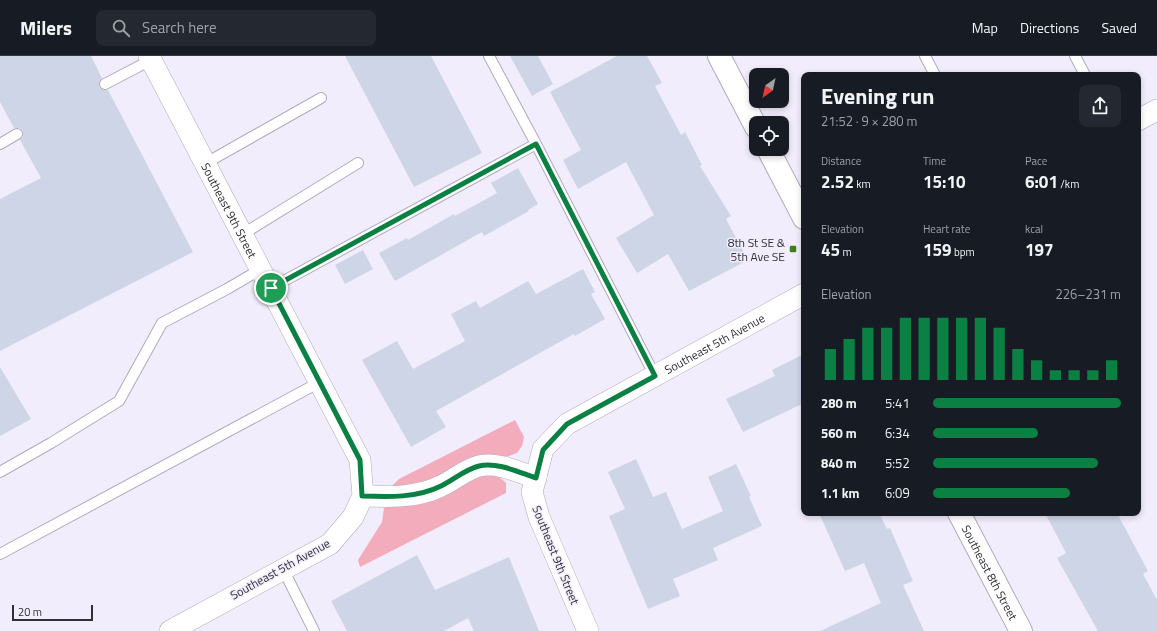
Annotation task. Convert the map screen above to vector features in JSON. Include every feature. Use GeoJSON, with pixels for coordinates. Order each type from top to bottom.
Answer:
{"type":"FeatureCollection","features":[{"type":"Feature","properties":{"kind":"street"},"geometry":{"type":"LineString","coordinates":[[719,56],[750,116]]}},
{"type":"Feature","properties":{"kind":"street","name":"Southeast 9th Street"},"geometry":{"type":"LineString","coordinates":[[152,57],[360,460],[362,496]]}},
{"type":"Feature","properties":{"kind":"street"},"geometry":{"type":"LineString","coordinates":[[1141,118],[1157,110]]}},
{"type":"Feature","properties":{"kind":"street"},"geometry":{"type":"LineString","coordinates":[[772,156],[801,212]]}},
{"type":"Feature","properties":{"kind":"street","name":"Southeast 5th Avenue"},"geometry":{"type":"LineString","coordinates":[[536,478],[543,450],[567,424],[801,296]]}},
{"type":"Feature","properties":{"kind":"street"},"geometry":{"type":"LineString","coordinates":[[362,496],[388,497],[416,495],[441,486],[479,466],[498,466],[536,478]]}},
{"type":"Feature","properties":{"kind":"street","name":"Southeast 9th Street"},"geometry":{"type":"LineString","coordinates":[[536,478],[532,492],[540,517],[588,631]]}},
{"type":"Feature","properties":{"kind":"street","name":"Southeast 5th Avenue"},"geometry":{"type":"LineString","coordinates":[[170,631],[330,544],[353,517],[362,496]]}},
{"type":"Feature","properties":{"kind":"street","name":"Southeast 8th Street"},"geometry":{"type":"LineString","coordinates":[[961,516],[1021,631]]}},
{"type":"Feature","properties":{"kind":"lane"},"geometry":{"type":"LineString","coordinates":[[489,56],[655,376]]}},
{"type":"Feature","properties":{"kind":"lane"},"geometry":{"type":"LineString","coordinates":[[925,56],[933,72]]}},
{"type":"Feature","properties":{"kind":"lane"},"geometry":{"type":"LineString","coordinates":[[1075,56],[1083,72]]}},
{"type":"Feature","properties":{"kind":"lane"},"geometry":{"type":"LineString","coordinates":[[105,84],[152,57]]}},
{"type":"Feature","properties":{"kind":"lane"},"geometry":{"type":"LineString","coordinates":[[206,163],[321,98]]}},
{"type":"Feature","properties":{"kind":"lane"},"geometry":{"type":"LineString","coordinates":[[0,144],[17,134]]}},
{"type":"Feature","properties":{"kind":"lane"},"geometry":{"type":"LineString","coordinates":[[271,288],[536,144]]}},
{"type":"Feature","properties":{"kind":"lane"},"geometry":{"type":"LineString","coordinates":[[243,234],[358,163]]}},
{"type":"Feature","properties":{"kind":"lane"},"geometry":{"type":"LineString","coordinates":[[0,472],[51,443],[119,401],[162,323],[261,270]]}},
{"type":"Feature","properties":{"kind":"lane"},"geometry":{"type":"LineString","coordinates":[[0,554],[320,382]]}},
{"type":"Feature","properties":{"kind":"lane"},"geometry":{"type":"LineString","coordinates":[[283,569],[314,631]]}},
{"type":"Feature","properties":{"kind":"shaded area"},"geometry":{"type":"Polygon","coordinates":[[[515,420],[524,437],[522,446],[517,453],[509,456],[498,457],[414,489],[394,490],[393,485],[399,479],[515,420]]]}},
{"type":"Feature","properties":{"kind":"shaded area"},"geometry":{"type":"Polygon","coordinates":[[[496,474],[506,483],[506,493],[360,567],[358,560],[382,522],[384,508],[481,475],[496,474]]]}},
{"type":"Feature","properties":{"kind":"building"},"geometry":{"type":"Polygon","coordinates":[[[0,56],[91,56],[102,78],[99,83],[99,87],[104,90],[108,90],[193,252],[0,351],[0,199],[41,178],[20,140],[23,137],[23,131],[20,128],[14,128],[0,102],[0,56]]]}},
{"type":"Feature","properties":{"kind":"building"},"geometry":{"type":"Polygon","coordinates":[[[345,56],[431,56],[482,153],[414,187],[345,56]]]}},
{"type":"Feature","properties":{"kind":"building"},"geometry":{"type":"Polygon","coordinates":[[[510,56],[538,56],[553,84],[532,96],[510,56]]]}},
{"type":"Feature","properties":{"kind":"building"},"geometry":{"type":"Polygon","coordinates":[[[617,56],[647,56],[662,83],[655,86],[681,135],[685,132],[702,165],[700,166],[731,216],[726,219],[748,260],[689,291],[668,254],[637,273],[616,238],[654,215],[626,162],[578,189],[563,160],[581,150],[550,92],[617,56]]]}},
{"type":"Feature","properties":{"kind":"building"},"geometry":{"type":"Polygon","coordinates":[[[518,168],[538,204],[528,210],[529,211],[484,236],[482,232],[395,281],[379,253],[407,238],[408,240],[454,214],[455,216],[497,193],[491,183],[518,168]]]}},
{"type":"Feature","properties":{"kind":"building"},"geometry":{"type":"Polygon","coordinates":[[[363,250],[373,269],[345,284],[335,265],[363,250]]]}},
{"type":"Feature","properties":{"kind":"building"},"geometry":{"type":"Polygon","coordinates":[[[583,269],[595,292],[591,294],[605,319],[575,336],[574,334],[436,411],[446,427],[411,447],[362,360],[397,341],[413,369],[465,341],[451,314],[476,301],[480,308],[528,281],[536,294],[583,269]]]}},
{"type":"Feature","properties":{"kind":"building"},"geometry":{"type":"Polygon","coordinates":[[[801,356],[801,404],[743,432],[726,399],[775,376],[772,370],[801,356]]]}},
{"type":"Feature","properties":{"kind":"building"},"geometry":{"type":"Polygon","coordinates":[[[0,367],[31,419],[0,436],[0,367]]]}},
{"type":"Feature","properties":{"kind":"building"},"geometry":{"type":"Polygon","coordinates":[[[636,459],[653,497],[666,492],[682,529],[723,511],[708,477],[736,464],[751,496],[749,497],[762,526],[713,548],[718,560],[673,579],[680,596],[648,609],[609,516],[625,509],[608,472],[636,459]]]}},
{"type":"Feature","properties":{"kind":"building"},"geometry":{"type":"Polygon","coordinates":[[[820,516],[880,516],[887,529],[890,528],[913,581],[903,585],[924,631],[820,631],[881,603],[864,563],[845,571],[820,516]]]}},
{"type":"Feature","properties":{"kind":"building"},"geometry":{"type":"Polygon","coordinates":[[[1047,516],[1119,516],[1148,571],[1143,574],[1157,600],[1157,631],[1098,631],[1057,558],[1066,553],[1047,516]]]}},
{"type":"Feature","properties":{"kind":"building"},"geometry":{"type":"Polygon","coordinates":[[[417,555],[435,590],[509,557],[539,631],[474,631],[468,618],[444,631],[347,631],[331,601],[417,555]]]}},
{"type":"Feature","properties":{"kind":"place","name":"8th St SE & 5th Ave SE"},"geometry":{"type":"Point","coordinates":[793,249]}},
{"type":"Feature","properties":{"kind":"route"},"geometry":{"type":"LineString","coordinates":[[536,144],[655,376],[567,424],[543,450],[536,478],[498,466],[479,466],[441,486],[416,495],[388,497],[362,496],[360,460],[271,288],[536,144]]}}]}
